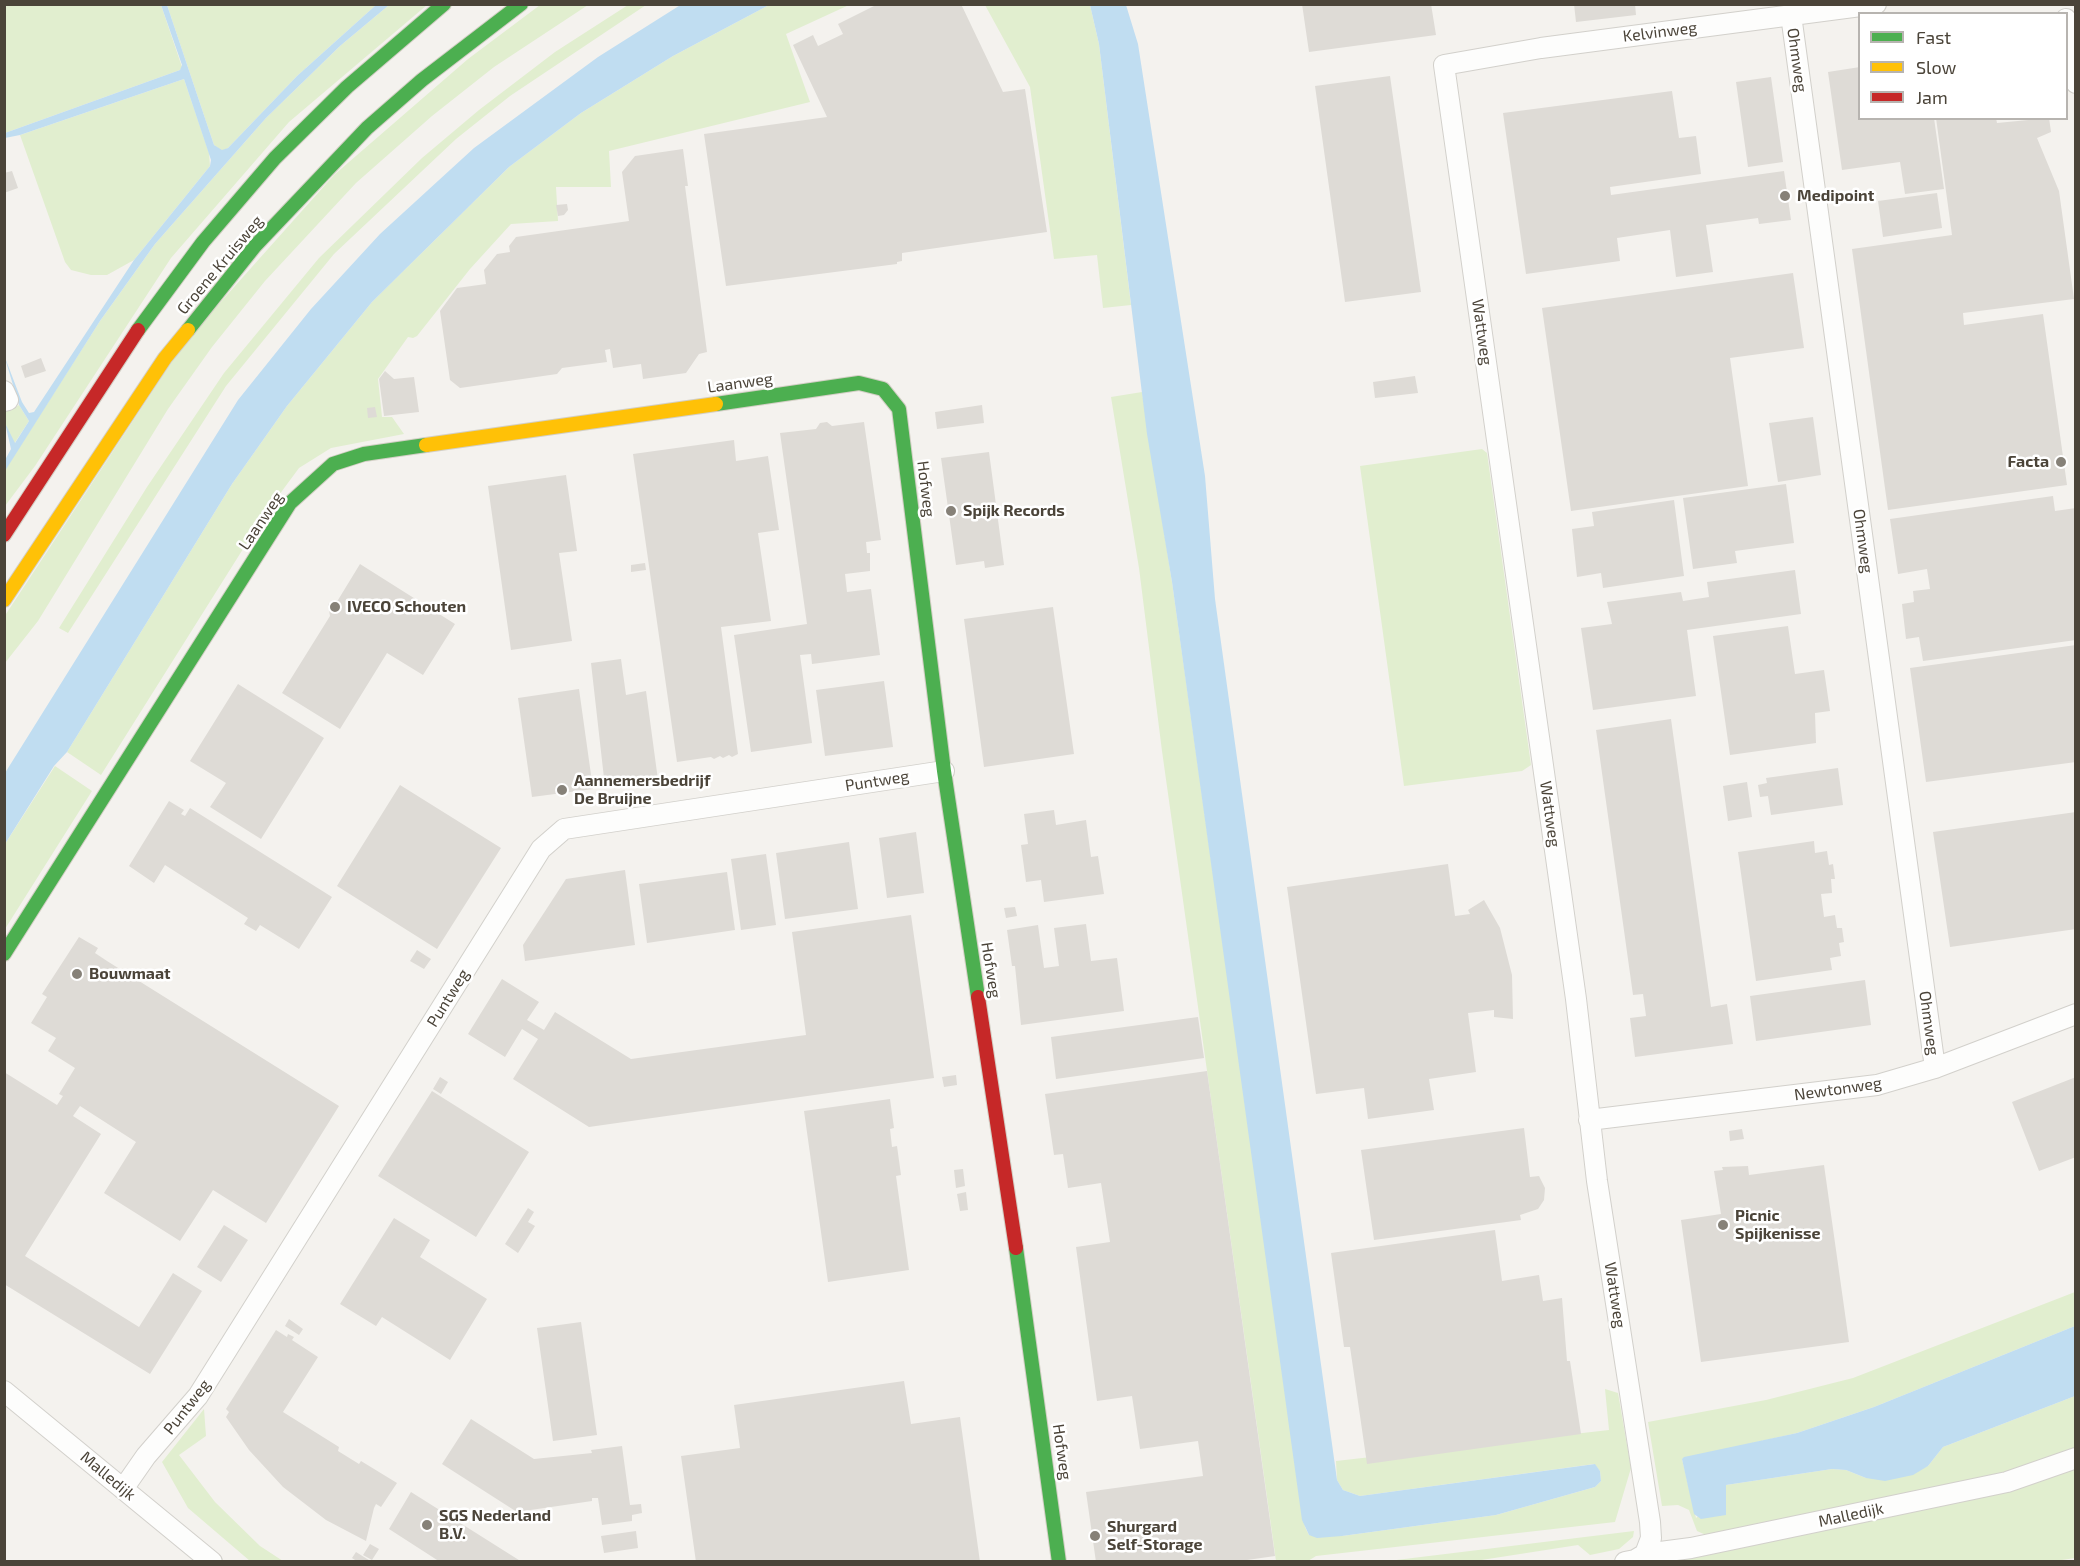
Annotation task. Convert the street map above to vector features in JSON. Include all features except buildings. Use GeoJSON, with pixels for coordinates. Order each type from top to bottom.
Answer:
{"type":"FeatureCollection","features":[{"type":"Feature","properties":{"kind":"street","name":"Groene Kruisweg"},"geometry":{"type":"LineString","coordinates":[[4,535],[134,335],[203,242],[275,158],[347,87],[444,4]]}},
{"type":"Feature","properties":{"kind":"street","name":"Groene Kruisweg"},"geometry":{"type":"LineString","coordinates":[[4,600],[159,367],[255,246],[367,128],[430,74],[521,4]]}},
{"type":"Feature","properties":{"kind":"street","name":"Kelvinweg"},"geometry":{"type":"LineString","coordinates":[[1444,65],[1541,48],[1876,4]]}},
{"type":"Feature","properties":{"kind":"street","name":"Ohmweg"},"geometry":{"type":"LineString","coordinates":[[1791,15],[1935,1068]]}},
{"type":"Feature","properties":{"kind":"street"},"geometry":{"type":"LineString","coordinates":[[2068,26],[2076,83]]}},
{"type":"Feature","properties":{"kind":"street","name":"Wattweg"},"geometry":{"type":"LineString","coordinates":[[1444,65],[1576,999],[1589,1120],[1650,1522],[1651,1538],[1646,1558]]}},
{"type":"Feature","properties":{"kind":"street","name":"Laanweg"},"geometry":{"type":"LineString","coordinates":[[4,954],[290,504],[333,464],[364,454],[859,383],[883,389]]}},
{"type":"Feature","properties":{"kind":"street","name":"Hofweg"},"geometry":{"type":"LineString","coordinates":[[883,389],[899,409],[944,771],[1027,1318],[1059,1562]]}},
{"type":"Feature","properties":{"kind":"street"},"geometry":{"type":"LineString","coordinates":[[4,391],[8,400],[4,401]]}},
{"type":"Feature","properties":{"kind":"street","name":"Puntweg"},"geometry":{"type":"LineString","coordinates":[[123,1489],[146,1456],[198,1396],[541,849],[564,829],[944,771]]}},
{"type":"Feature","properties":{"kind":"street","name":"Newtonweg"},"geometry":{"type":"LineString","coordinates":[[1589,1120],[1877,1085],[1935,1068],[2076,1014]]}},
{"type":"Feature","properties":{"kind":"street","name":"Malledijk"},"geometry":{"type":"LineString","coordinates":[[4,1391],[212,1562]]}},
{"type":"Feature","properties":{"kind":"street","name":"Malledijk"},"geometry":{"type":"LineString","coordinates":[[1626,1562],[2007,1482],[2076,1458]]}},
{"type":"Feature","properties":{"kind":"green space"},"geometry":{"type":"Polygon","coordinates":[[[4,5],[161,5],[182,67],[180,70],[5,133],[4,5]]]}},
{"type":"Feature","properties":{"kind":"green space"},"geometry":{"type":"Polygon","coordinates":[[[167,5],[376,5],[297,76],[228,148],[222,151],[214,145],[167,5]]]}},
{"type":"Feature","properties":{"kind":"green space"},"geometry":{"type":"Polygon","coordinates":[[[389,5],[427,5],[289,122],[171,258],[35,466],[5,506],[4,471],[100,321],[155,244],[266,118],[340,46],[389,5]]]}},
{"type":"Feature","properties":{"kind":"green space"},"geometry":{"type":"Polygon","coordinates":[[[540,5],[588,5],[494,67],[432,116],[356,183],[265,281],[212,347],[168,409],[38,621],[5,663],[4,617],[185,342],[334,175],[468,59],[540,5]]]}},
{"type":"Feature","properties":{"kind":"green space"},"geometry":{"type":"Polygon","coordinates":[[[628,5],[646,5],[510,96],[456,139],[334,254],[226,386],[68,633],[59,628],[147,487],[224,373],[319,258],[422,158],[479,110],[555,52],[628,5]]]}},
{"type":"Feature","properties":{"kind":"green space"},"geometry":{"type":"Polygon","coordinates":[[[769,5],[849,5],[786,34],[810,102],[609,151],[611,187],[556,187],[558,221],[511,224],[470,269],[417,336],[408,337],[378,379],[382,417],[392,417],[404,434],[331,448],[299,468],[265,514],[101,775],[67,752],[232,484],[287,406],[372,302],[509,167],[581,113],[673,56],[769,5]]]}},
{"type":"Feature","properties":{"kind":"green space"},"geometry":{"type":"Polygon","coordinates":[[[985,5],[1090,5],[1099,44],[1131,305],[1103,308],[1097,255],[1054,259],[1030,87],[985,5]]]}},
{"type":"Feature","properties":{"kind":"green space"},"geometry":{"type":"Polygon","coordinates":[[[184,79],[209,153],[210,166],[134,260],[107,275],[91,275],[71,270],[65,262],[20,135],[184,79]]]}},
{"type":"Feature","properties":{"kind":"green space"},"geometry":{"type":"Polygon","coordinates":[[[1142,392],[1172,582],[1305,1527],[1309,1535],[1342,1536],[1496,1515],[1595,1487],[1601,1481],[1600,1471],[1594,1464],[1360,1496],[1343,1490],[1337,1480],[1336,1461],[1609,1430],[1605,1389],[1618,1393],[1631,1468],[1615,1522],[1316,1556],[1308,1561],[1276,1561],[1162,751],[1139,568],[1111,397],[1142,392]]]}},
{"type":"Feature","properties":{"kind":"green space"},"geometry":{"type":"Polygon","coordinates":[[[19,405],[29,421],[14,444],[5,423],[5,412],[19,405]]]}},
{"type":"Feature","properties":{"kind":"green space"},"geometry":{"type":"Polygon","coordinates":[[[1482,449],[1487,453],[1531,765],[1522,771],[1404,786],[1360,466],[1482,449]]]}},
{"type":"Feature","properties":{"kind":"green space"},"geometry":{"type":"Polygon","coordinates":[[[55,766],[92,791],[5,929],[5,844],[55,766]]]}},
{"type":"Feature","properties":{"kind":"green space"},"geometry":{"type":"Polygon","coordinates":[[[2075,1292],[2075,1326],[1874,1407],[1797,1433],[1682,1459],[1696,1518],[1726,1489],[1726,1485],[1832,1469],[1846,1470],[1866,1478],[1928,1466],[1943,1447],[2075,1396],[2075,1450],[1969,1484],[1706,1535],[1697,1531],[1689,1510],[1678,1505],[1662,1506],[1648,1422],[1766,1400],[1853,1378],[2075,1292]]]}},
{"type":"Feature","properties":{"kind":"green space"},"geometry":{"type":"Polygon","coordinates":[[[204,1409],[206,1436],[179,1455],[215,1502],[260,1546],[283,1561],[250,1561],[188,1508],[162,1462],[204,1409]]]}},
{"type":"Feature","properties":{"kind":"green space"},"geometry":{"type":"Polygon","coordinates":[[[2075,1465],[2075,1558],[2049,1562],[1678,1562],[1677,1557],[2075,1465]]]}},
{"type":"Feature","properties":{"kind":"green space"},"geometry":{"type":"Polygon","coordinates":[[[1634,1531],[1633,1537],[1619,1549],[1590,1555],[1578,1545],[1475,1561],[1388,1561],[1634,1531]]]}},
{"type":"Feature","properties":{"kind":"water"},"geometry":{"type":"Polygon","coordinates":[[[682,4],[769,5],[673,56],[581,113],[509,167],[372,302],[287,406],[232,484],[67,752],[54,766],[5,844],[5,773],[238,400],[311,309],[380,234],[474,148],[598,57],[682,4]]]}},
{"type":"Feature","properties":{"kind":"water"},"geometry":{"type":"Polygon","coordinates":[[[161,5],[167,5],[214,145],[222,150],[228,148],[297,76],[376,5],[389,5],[340,46],[266,118],[155,244],[100,321],[5,471],[5,460],[11,449],[5,423],[15,443],[29,421],[19,405],[4,355],[22,402],[29,413],[34,412],[134,260],[210,166],[211,160],[184,79],[20,135],[5,138],[5,133],[180,70],[182,65],[161,5]]]}},
{"type":"Feature","properties":{"kind":"water"},"geometry":{"type":"Polygon","coordinates":[[[1090,5],[1126,5],[1138,44],[1205,476],[1215,599],[1337,1480],[1343,1490],[1360,1496],[1595,1464],[1600,1471],[1601,1481],[1595,1487],[1496,1515],[1342,1536],[1317,1538],[1309,1535],[1302,1520],[1172,582],[1147,434],[1099,44],[1090,5]]]}},
{"type":"Feature","properties":{"kind":"water"},"geometry":{"type":"Polygon","coordinates":[[[2075,1326],[2075,1396],[1943,1447],[1928,1466],[1913,1475],[1885,1481],[1866,1478],[1846,1470],[1832,1469],[1726,1485],[1726,1515],[1701,1519],[1694,1514],[1682,1459],[1684,1457],[1797,1433],[1874,1407],[2075,1326]]]}},
{"type":"Feature","properties":{"kind":"traffic: fast"},"geometry":{"type":"LineString","coordinates":[[138,330],[203,242],[275,158],[347,87],[444,4]]}},
{"type":"Feature","properties":{"kind":"traffic: fast"},"geometry":{"type":"LineString","coordinates":[[188,330],[255,246],[367,128],[422,80],[521,4]]}},
{"type":"Feature","properties":{"kind":"traffic: fast"},"geometry":{"type":"LineString","coordinates":[[716,404],[859,383],[883,389],[899,409],[944,771],[978,997]]}},
{"type":"Feature","properties":{"kind":"traffic: fast"},"geometry":{"type":"LineString","coordinates":[[4,954],[290,503],[333,464],[364,454],[426,445]]}},
{"type":"Feature","properties":{"kind":"traffic: fast"},"geometry":{"type":"LineString","coordinates":[[1016,1248],[1059,1562]]}},
{"type":"Feature","properties":{"kind":"traffic: slow"},"geometry":{"type":"LineString","coordinates":[[4,600],[165,358],[188,330]]}},
{"type":"Feature","properties":{"kind":"traffic: slow"},"geometry":{"type":"LineString","coordinates":[[426,445],[716,404]]}},
{"type":"Feature","properties":{"kind":"traffic: jam"},"geometry":{"type":"LineString","coordinates":[[4,535],[138,330]]}},
{"type":"Feature","properties":{"kind":"traffic: jam"},"geometry":{"type":"LineString","coordinates":[[978,997],[1016,1248]]}},
{"type":"Feature","properties":{"kind":"place","name":"Medipoint"},"geometry":{"type":"Point","coordinates":[1785,196]}},
{"type":"Feature","properties":{"kind":"place","name":"Facta"},"geometry":{"type":"Point","coordinates":[2061,462]}},
{"type":"Feature","properties":{"kind":"place","name":"Spijk Records"},"geometry":{"type":"Point","coordinates":[951,511]}},
{"type":"Feature","properties":{"kind":"place","name":"IVECO Schouten"},"geometry":{"type":"Point","coordinates":[335,607]}},
{"type":"Feature","properties":{"kind":"place","name":"Aannemersbedrijf De Bruijne"},"geometry":{"type":"Point","coordinates":[562,790]}},
{"type":"Feature","properties":{"kind":"place","name":"Bouwmaat"},"geometry":{"type":"Point","coordinates":[77,974]}},
{"type":"Feature","properties":{"kind":"place","name":"Picnic Spijkenisse"},"geometry":{"type":"Point","coordinates":[1723,1225]}},
{"type":"Feature","properties":{"kind":"place","name":"SGS Nederland B.V."},"geometry":{"type":"Point","coordinates":[427,1525]}},
{"type":"Feature","properties":{"kind":"place","name":"Shurgard Self-Storage"},"geometry":{"type":"Point","coordinates":[1095,1536]}}]}
